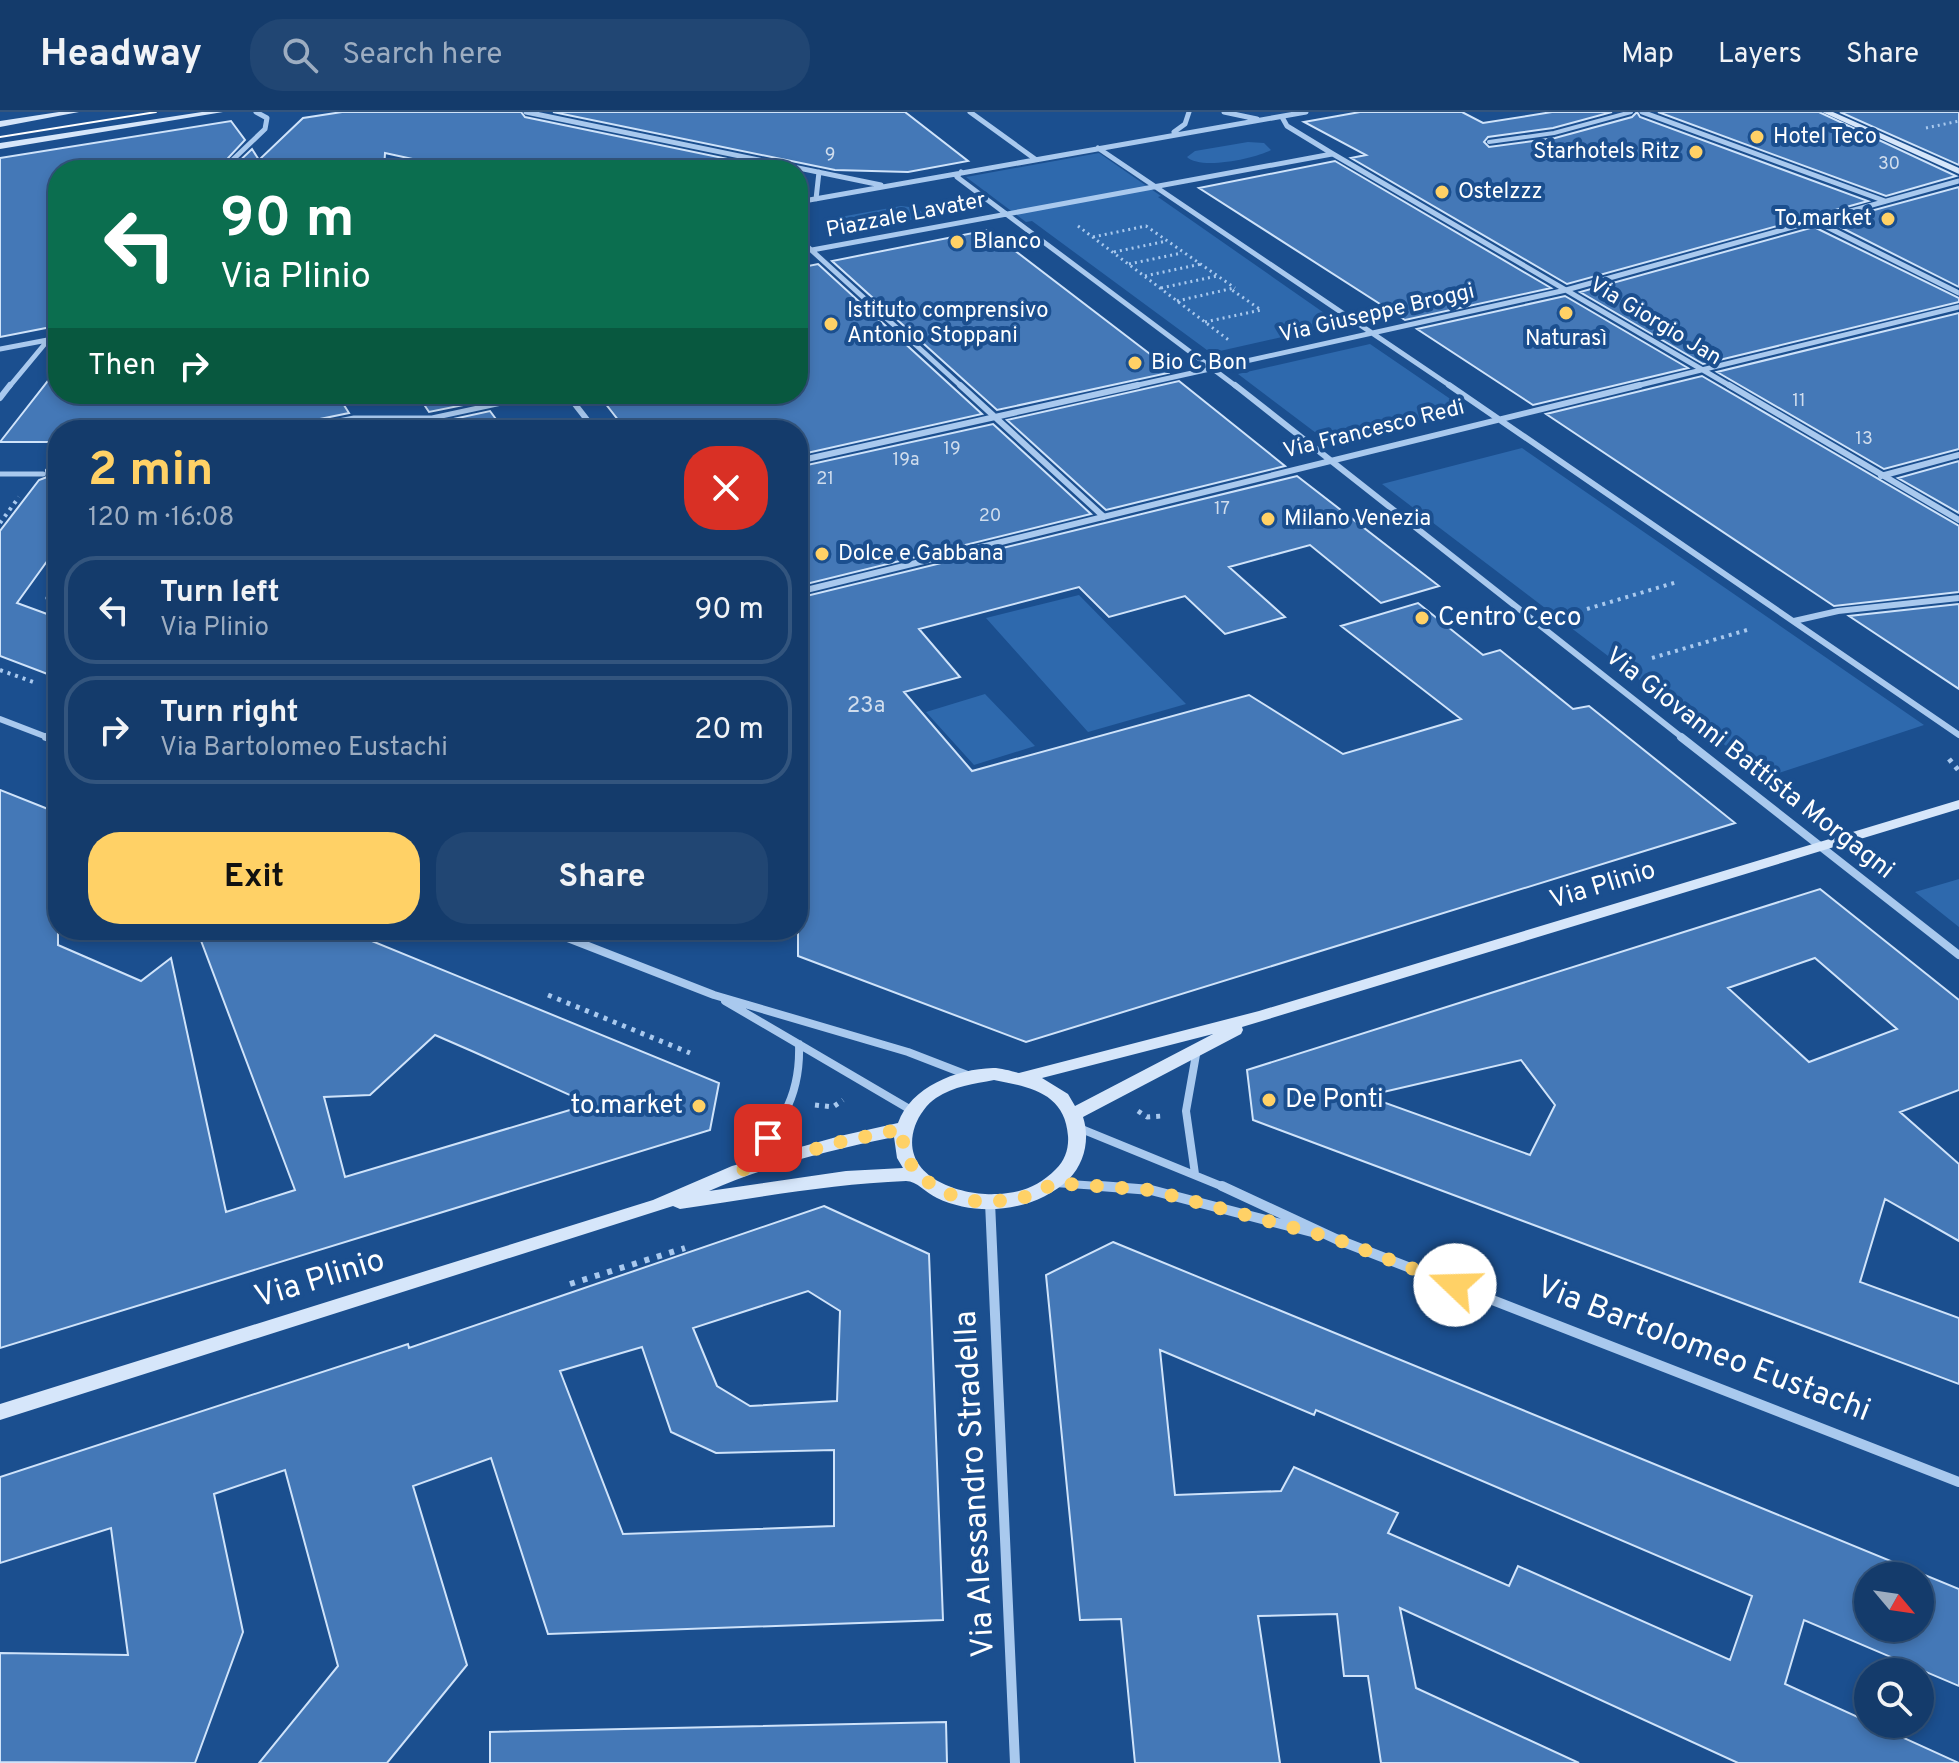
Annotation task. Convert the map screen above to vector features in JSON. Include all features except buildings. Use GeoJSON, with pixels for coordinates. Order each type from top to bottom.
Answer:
{"type":"FeatureCollection","features":[{"type":"Feature","properties":{"kind":"street"},"geometry":{"type":"LineString","coordinates":[[0,124],[75,112]]}},
{"type":"Feature","properties":{"kind":"street"},"geometry":{"type":"LineString","coordinates":[[0,146],[219,112]]}},
{"type":"Feature","properties":{"kind":"street"},"geometry":{"type":"LineString","coordinates":[[232,160],[265,129],[267,118],[256,112]]}},
{"type":"Feature","properties":{"kind":"street"},"geometry":{"type":"LineString","coordinates":[[526,112],[760,160]]}},
{"type":"Feature","properties":{"kind":"street"},"geometry":{"type":"LineString","coordinates":[[970,112],[1035,159]]}},
{"type":"Feature","properties":{"kind":"street"},"geometry":{"type":"LineString","coordinates":[[1170,135],[1185,124],[1189,112]]}},
{"type":"Feature","properties":{"kind":"street"},"geometry":{"type":"LineString","coordinates":[[1224,112],[1262,120]]}},
{"type":"Feature","properties":{"kind":"street","name":"Piazzale Lavater"},"geometry":{"type":"LineString","coordinates":[[808,200],[1306,112]]}},
{"type":"Feature","properties":{"kind":"street"},"geometry":{"type":"LineString","coordinates":[[1642,112],[1886,201]]}},
{"type":"Feature","properties":{"kind":"street"},"geometry":{"type":"LineString","coordinates":[[1826,112],[1959,171]]}},
{"type":"Feature","properties":{"kind":"street"},"geometry":{"type":"LineString","coordinates":[[1282,117],[1287,126],[1333,154]]}},
{"type":"Feature","properties":{"kind":"street"},"geometry":{"type":"LineString","coordinates":[[1098,148],[1105,149],[1959,735]]}},
{"type":"Feature","properties":{"kind":"street","name":"Piazzale Lavater"},"geometry":{"type":"LineString","coordinates":[[812,250],[1333,154]]}},
{"type":"Feature","properties":{"kind":"street","name":"Via Giorgio Jan"},"geometry":{"type":"LineString","coordinates":[[1333,154],[1959,520]]}},
{"type":"Feature","properties":{"kind":"street"},"geometry":{"type":"LineString","coordinates":[[808,170],[886,186]]}},
{"type":"Feature","properties":{"kind":"street"},"geometry":{"type":"LineString","coordinates":[[816,199],[819,172]]}},
{"type":"Feature","properties":{"kind":"street","name":"Piazzale Lavater"},"geometry":{"type":"LineString","coordinates":[[961,172],[957,177],[1019,223]]}},
{"type":"Feature","properties":{"kind":"street","name":"Via Giuseppe Broggi"},"geometry":{"type":"LineString","coordinates":[[808,459],[1566,290],[1959,181]]}},
{"type":"Feature","properties":{"kind":"street"},"geometry":{"type":"LineString","coordinates":[[1813,220],[1959,293]]}},
{"type":"Feature","properties":{"kind":"street","name":"Via Giovanni Battista Morgagni"},"geometry":{"type":"LineString","coordinates":[[1019,223],[1331,460],[1959,955]]}},
{"type":"Feature","properties":{"kind":"street"},"geometry":{"type":"LineString","coordinates":[[808,247],[1104,517]]}},
{"type":"Feature","properties":{"kind":"street","name":"Via Francesco Redi"},"geometry":{"type":"LineString","coordinates":[[808,590],[1959,307]]}},
{"type":"Feature","properties":{"kind":"street"},"geometry":{"type":"LineString","coordinates":[[0,349],[46,340]]}},
{"type":"Feature","properties":{"kind":"street"},"geometry":{"type":"LineString","coordinates":[[0,398],[46,340]]}},
{"type":"Feature","properties":{"kind":"street"},"geometry":{"type":"LineString","coordinates":[[575,404],[587,420]]}},
{"type":"Feature","properties":{"kind":"street"},"geometry":{"type":"LineString","coordinates":[[1881,476],[1959,455]]}},
{"type":"Feature","properties":{"kind":"street"},"geometry":{"type":"LineString","coordinates":[[1794,621],[1838,611],[1959,598]]}},
{"type":"Feature","properties":{"kind":"street"},"geometry":{"type":"LineString","coordinates":[[0,719],[48,737]]}},
{"type":"Feature","properties":{"kind":"street","name":"Via Plinio"},"geometry":{"type":"LineString","coordinates":[[1021,1078],[1262,1016],[1959,804]]}},
{"type":"Feature","properties":{"kind":"street","name":"Via Bartolomeo Eustachi"},"geometry":{"type":"LineString","coordinates":[[573,940],[714,995],[908,1052],[971,1076]]}},
{"type":"Feature","properties":{"kind":"street","name":"Via Bartolomeo Eustachi"},"geometry":{"type":"LineString","coordinates":[[714,995],[911,1110]]}},
{"type":"Feature","properties":{"kind":"street","name":"Via Plinio"},"geometry":{"type":"LineString","coordinates":[[1076,1121],[1197,1048],[1262,1016]]}},
{"type":"Feature","properties":{"kind":"street"},"geometry":{"type":"LineString","coordinates":[[738,1171],[768,1138],[793,1102],[801,1069],[799,1044]]}},
{"type":"Feature","properties":{"kind":"street"},"geometry":{"type":"LineString","coordinates":[[1195,1174],[1184,1116],[1188,1081],[1197,1048]]}},
{"type":"Feature","properties":{"kind":"street","name":"Via Bartolomeo Eustachi"},"geometry":{"type":"LineString","coordinates":[[902,1129],[911,1110],[922,1097],[941,1085],[971,1076],[1021,1078],[1055,1093],[1076,1121],[1336,1239],[1959,1482]]}},
{"type":"Feature","properties":{"kind":"street","name":"Via Bartolomeo Eustachi"},"geometry":{"type":"LineString","coordinates":[[917,1174],[947,1194],[990,1202],[1024,1198],[1054,1183],[1069,1169],[1079,1152],[1076,1121]]}},
{"type":"Feature","properties":{"kind":"street"},"geometry":{"type":"LineString","coordinates":[[902,1129],[904,1153],[917,1174]]}},
{"type":"Feature","properties":{"kind":"street","name":"Via Plinio"},"geometry":{"type":"LineString","coordinates":[[0,1412],[659,1205],[738,1171],[840,1142],[902,1129]]}},
{"type":"Feature","properties":{"kind":"street","name":"Via Plinio"},"geometry":{"type":"LineString","coordinates":[[659,1205],[846,1178],[917,1174]]}},
{"type":"Feature","properties":{"kind":"street","name":"Via Bartolomeo Eustachi"},"geometry":{"type":"LineString","coordinates":[[1054,1183],[1151,1190],[1336,1239]]}},
{"type":"Feature","properties":{"kind":"street","name":"Via Alessandro Stradella"},"geometry":{"type":"LineString","coordinates":[[990,1202],[1015,1763]]}},
{"type":"Feature","properties":{"kind":"lane"},"geometry":{"type":"LineString","coordinates":[[1489,142],[1554,133],[1631,112]]}},
{"type":"Feature","properties":{"kind":"lane"},"geometry":{"type":"LineString","coordinates":[[344,420],[432,418],[497,404]]}},
{"type":"Feature","properties":{"kind":"lane"},"geometry":{"type":"LineString","coordinates":[[0,474],[43,474]]}},
{"type":"Feature","properties":{"kind":"path"},"geometry":{"type":"LineString","coordinates":[[1918,130],[1959,121]]}},
{"type":"Feature","properties":{"kind":"path"},"geometry":{"type":"LineString","coordinates":[[1072,222],[1237,346]]}},
{"type":"Feature","properties":{"kind":"path"},"geometry":{"type":"LineString","coordinates":[[1092,237],[1146,226],[1235,288],[1232,289]]}},
{"type":"Feature","properties":{"kind":"path"},"geometry":{"type":"LineString","coordinates":[[1112,252],[1168,241]]}},
{"type":"Feature","properties":{"kind":"path"},"geometry":{"type":"LineString","coordinates":[[1128,264],[1184,252]]}},
{"type":"Feature","properties":{"kind":"path"},"geometry":{"type":"LineString","coordinates":[[1144,276],[1201,264]]}},
{"type":"Feature","properties":{"kind":"path"},"geometry":{"type":"LineString","coordinates":[[1160,288],[1217,276]]}},
{"type":"Feature","properties":{"kind":"path"},"geometry":{"type":"LineString","coordinates":[[1177,301],[1232,289],[1261,310],[1205,322]]}},
{"type":"Feature","properties":{"kind":"path"},"geometry":{"type":"LineString","coordinates":[[1587,609],[1677,582]]}},
{"type":"Feature","properties":{"kind":"path"},"geometry":{"type":"LineString","coordinates":[[1652,658],[1747,630]]}},
{"type":"Feature","properties":{"kind":"path"},"geometry":{"type":"LineString","coordinates":[[0,670],[33,682]]}},
{"type":"Feature","properties":{"kind":"path"},"geometry":{"type":"LineString","coordinates":[[1947,756],[1959,771]]}},
{"type":"Feature","properties":{"kind":"path"},"geometry":{"type":"LineString","coordinates":[[548,995],[690,1053]]}},
{"type":"Feature","properties":{"kind":"path"},"geometry":{"type":"LineString","coordinates":[[570,1284],[685,1248]]}},
{"type":"Feature","properties":{"kind":"shaded area"},"geometry":{"type":"Polygon","coordinates":[[[1248,142],[1264,143],[1271,150],[1253,157],[1215,163],[1203,163],[1187,157],[1195,151],[1248,142]]]}},
{"type":"Feature","properties":{"kind":"shaded area"},"geometry":{"type":"Polygon","coordinates":[[[1099,153],[1340,324],[1211,353],[1032,221],[1026,222],[966,177],[1099,153]]]}},
{"type":"Feature","properties":{"kind":"shaded area"},"geometry":{"type":"Polygon","coordinates":[[[901,206],[918,208],[923,214],[915,219],[860,231],[849,232],[830,226],[831,221],[840,217],[901,206]]]}},
{"type":"Feature","properties":{"kind":"shaded area"},"geometry":{"type":"Polygon","coordinates":[[[1370,344],[1465,409],[1328,442],[1238,374],[1370,344]]]}},
{"type":"Feature","properties":{"kind":"shaded area"},"geometry":{"type":"Polygon","coordinates":[[[1522,448],[1924,725],[1767,777],[1382,484],[1522,448]]]}},
{"type":"Feature","properties":{"kind":"shaded area"},"geometry":{"type":"Polygon","coordinates":[[[1079,595],[1186,704],[1088,732],[986,618],[1079,595]]]}},
{"type":"Feature","properties":{"kind":"shaded area"},"geometry":{"type":"Polygon","coordinates":[[[985,694],[1035,746],[974,765],[926,712],[985,694]]]}},
{"type":"Feature","properties":{"kind":"shaded area"},"geometry":{"type":"Polygon","coordinates":[[[1959,879],[1959,927],[1915,892],[1959,879]]]}},
{"type":"Feature","properties":{"kind":"tram line"},"geometry":{"type":"LineString","coordinates":[[0,137],[156,112]]}},
{"type":"Feature","properties":{"kind":"place","name":"Hotel Teco"},"geometry":{"type":"Point","coordinates":[1757,137]}},
{"type":"Feature","properties":{"kind":"place","name":"Starhotels Ritz"},"geometry":{"type":"Point","coordinates":[1696,152]}},
{"type":"Feature","properties":{"kind":"place","name":"Ostelzzz"},"geometry":{"type":"Point","coordinates":[1442,192]}},
{"type":"Feature","properties":{"kind":"place","name":"To.market"},"geometry":{"type":"Point","coordinates":[1888,219]}},
{"type":"Feature","properties":{"kind":"place","name":"Blanco"},"geometry":{"type":"Point","coordinates":[957,242]}},
{"type":"Feature","properties":{"kind":"place","name":"Naturasì"},"geometry":{"type":"Point","coordinates":[1566,313]}},
{"type":"Feature","properties":{"kind":"place","name":"Istituto comprensivo Antonio Stoppani"},"geometry":{"type":"Point","coordinates":[831,324]}},
{"type":"Feature","properties":{"kind":"place","name":"Bio C Bon"},"geometry":{"type":"Point","coordinates":[1135,363]}},
{"type":"Feature","properties":{"kind":"place","name":"Milano Venezia"},"geometry":{"type":"Point","coordinates":[1268,519]}},
{"type":"Feature","properties":{"kind":"place","name":"Dolce e Gabbana"},"geometry":{"type":"Point","coordinates":[822,554]}},
{"type":"Feature","properties":{"kind":"place","name":"Centro Ceco"},"geometry":{"type":"Point","coordinates":[1422,618]}},
{"type":"Feature","properties":{"kind":"place","name":"De Ponti"},"geometry":{"type":"Point","coordinates":[1269,1100]}},
{"type":"Feature","properties":{"kind":"place","name":"to.market"},"geometry":{"type":"Point","coordinates":[699,1106]}},
{"type":"Feature","properties":{"kind":"route"},"geometry":{"type":"LineString","coordinates":[[768,1138],[738,1171],[840,1142],[902,1129],[904,1153],[917,1174],[956,1197],[1001,1202],[1035,1194],[1054,1183],[1151,1190],[1336,1239],[1455,1285]]}}]}
